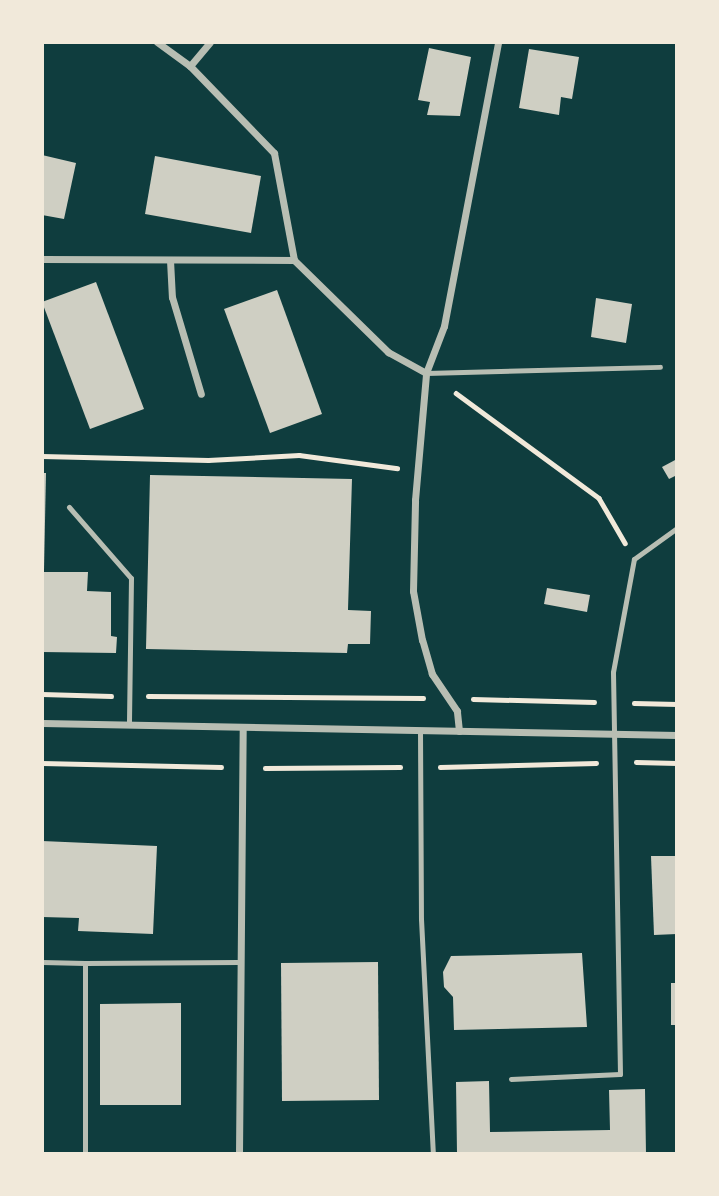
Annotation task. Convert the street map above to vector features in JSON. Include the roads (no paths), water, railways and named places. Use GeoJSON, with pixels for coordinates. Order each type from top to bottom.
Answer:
{"type":"FeatureCollection","features":[{"type":"Feature","properties":{"kind":"street"},"geometry":{"type":"LineString","coordinates":[[157,42],[190,66],[274,153],[294,260],[388,352],[426,373]]}},
{"type":"Feature","properties":{"kind":"street"},"geometry":{"type":"LineString","coordinates":[[190,66],[210,42]]}},
{"type":"Feature","properties":{"kind":"street"},"geometry":{"type":"LineString","coordinates":[[458,731],[452,698],[432,674],[413,591],[418,472],[426,373],[444,326],[498,42]]}},
{"type":"Feature","properties":{"kind":"street"},"geometry":{"type":"LineString","coordinates":[[42,259],[294,260]]}},
{"type":"Feature","properties":{"kind":"street"},"geometry":{"type":"LineString","coordinates":[[170,260],[172,297],[201,394]]}},
{"type":"Feature","properties":{"kind":"street"},"geometry":{"type":"LineString","coordinates":[[42,723],[677,736]]}},
{"type":"Feature","properties":{"kind":"street"},"geometry":{"type":"LineString","coordinates":[[239,1154],[243,727]]}},
{"type":"Feature","properties":{"kind":"lane"},"geometry":{"type":"LineString","coordinates":[[426,373],[660,368]]}},
{"type":"Feature","properties":{"kind":"lane"},"geometry":{"type":"LineString","coordinates":[[69,507],[131,579],[129,725]]}},
{"type":"Feature","properties":{"kind":"lane"},"geometry":{"type":"LineString","coordinates":[[511,1079],[620,1074],[613,672],[634,559],[677,528]]}},
{"type":"Feature","properties":{"kind":"lane"},"geometry":{"type":"LineString","coordinates":[[420,731],[421,919],[433,1154]]}},
{"type":"Feature","properties":{"kind":"lane"},"geometry":{"type":"LineString","coordinates":[[42,962],[239,962]]}},
{"type":"Feature","properties":{"kind":"lane"},"geometry":{"type":"LineString","coordinates":[[85,963],[85,1154]]}}]}
